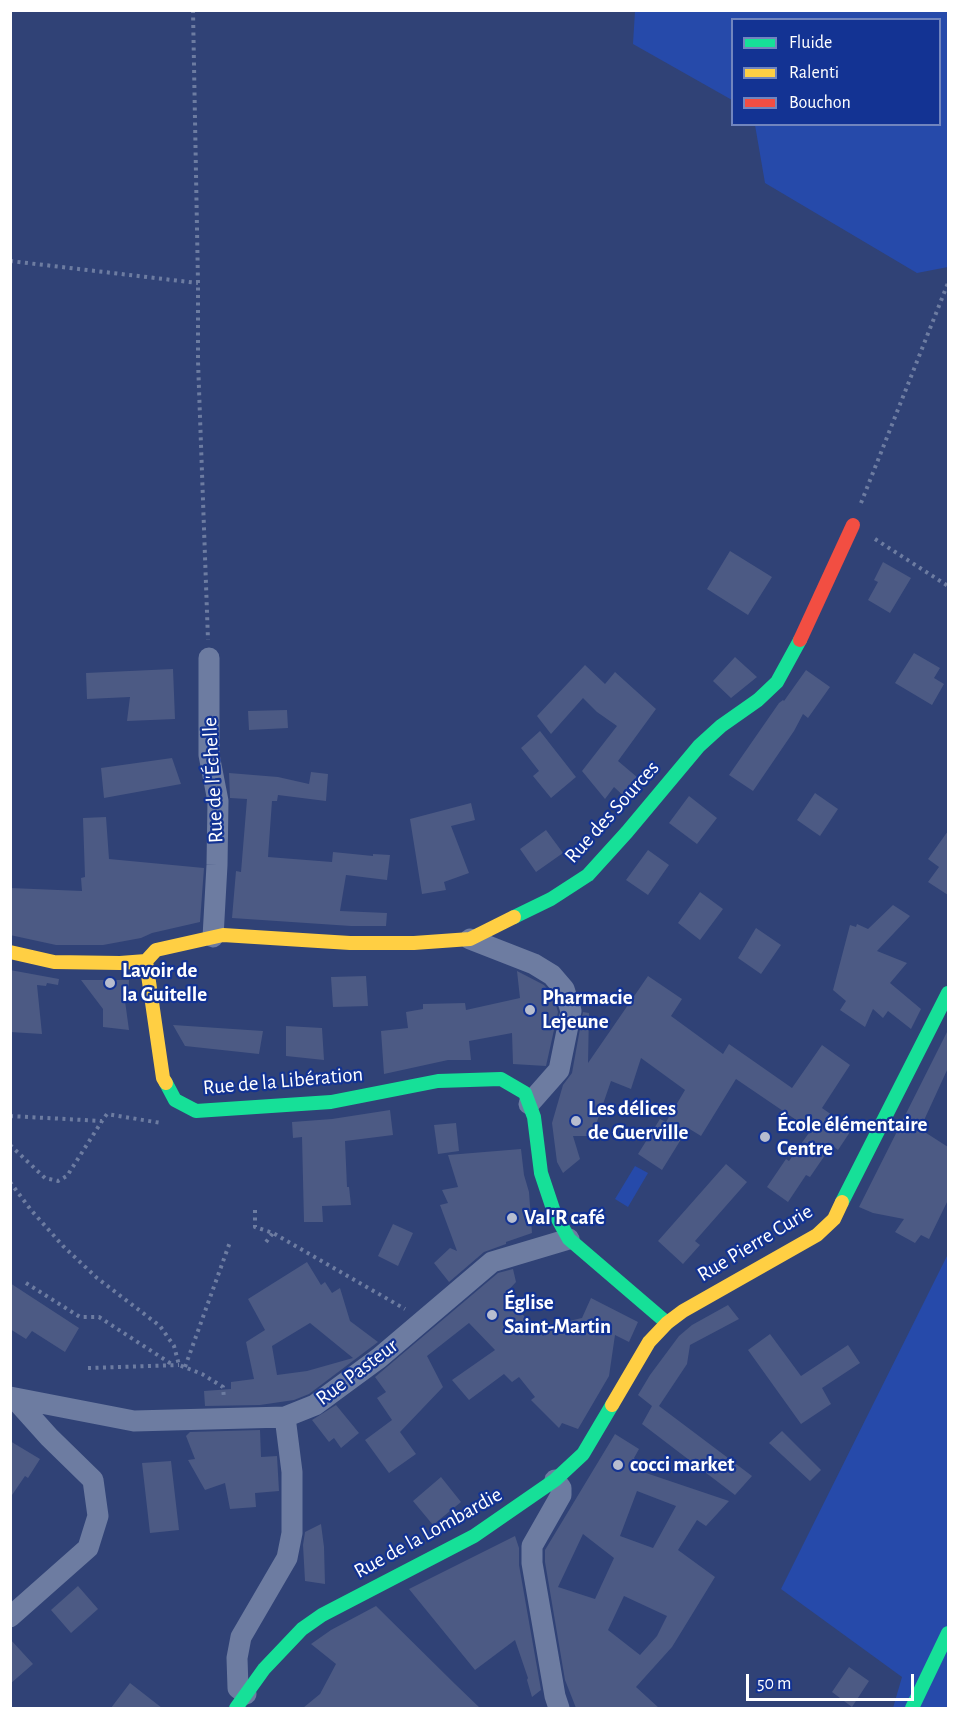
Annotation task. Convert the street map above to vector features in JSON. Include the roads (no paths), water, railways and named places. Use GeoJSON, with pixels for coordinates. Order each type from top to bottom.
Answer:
{"type":"FeatureCollection","features":[{"type":"Feature","properties":{"kind":"street","name":"Rue des Sources"},"geometry":{"type":"LineString","coordinates":[[213,937],[223,935],[350,943],[414,943],[470,939],[551,898],[588,875],[699,746],[721,726],[758,700],[777,682],[822,594],[853,525]]}},
{"type":"Feature","properties":{"kind":"street","name":"Rue de l'Échelle"},"geometry":{"type":"LineString","coordinates":[[209,658],[209,755],[218,801],[213,937]]}},
{"type":"Feature","properties":{"kind":"street"},"geometry":{"type":"LineString","coordinates":[[10,952],[54,962],[120,963],[146,961],[156,950],[213,937]]}},
{"type":"Feature","properties":{"kind":"street"},"geometry":{"type":"LineString","coordinates":[[470,939],[534,964],[552,975],[564,989],[571,1011],[559,1070],[529,1104],[534,1117],[541,1173],[554,1212],[569,1239],[667,1323]]}},
{"type":"Feature","properties":{"kind":"street","name":"Rue de la Libération"},"geometry":{"type":"LineString","coordinates":[[146,961],[163,1078],[175,1101],[196,1111],[331,1102],[438,1082],[501,1079],[525,1093],[529,1104]]}},
{"type":"Feature","properties":{"kind":"street","name":"Rue Pierre Curie"},"geometry":{"type":"LineString","coordinates":[[667,1323],[683,1311],[817,1235],[834,1219],[948,993]]}},
{"type":"Feature","properties":{"kind":"street","name":"Rue Pasteur"},"geometry":{"type":"LineString","coordinates":[[12,1398],[134,1421],[285,1417],[315,1405],[378,1358],[492,1262],[569,1239]]}},
{"type":"Feature","properties":{"kind":"street","name":"Rue de la Lombardie"},"geometry":{"type":"LineString","coordinates":[[241,1701],[285,1646],[302,1629],[322,1615],[456,1547],[491,1526],[555,1480],[583,1454],[649,1342],[667,1323]]}},
{"type":"Feature","properties":{"kind":"street"},"geometry":{"type":"LineString","coordinates":[[10,1617],[87,1548],[98,1516],[93,1480],[12,1398]]}},
{"type":"Feature","properties":{"kind":"street"},"geometry":{"type":"LineString","coordinates":[[241,1701],[237,1658],[241,1637],[287,1558],[292,1533],[292,1472],[285,1417]]}},
{"type":"Feature","properties":{"kind":"street"},"geometry":{"type":"LineString","coordinates":[[555,1480],[561,1488],[561,1495],[532,1546],[532,1563],[559,1708]]}},
{"type":"Feature","properties":{"kind":"street"},"geometry":{"type":"LineString","coordinates":[[912,1708],[948,1633]]}},
{"type":"Feature","properties":{"kind":"place","name":"Lavoir de la Guitelle"},"geometry":{"type":"Point","coordinates":[110,983]}},
{"type":"Feature","properties":{"kind":"place","name":"Pharmacie Lejeune"},"geometry":{"type":"Point","coordinates":[530,1010]}},
{"type":"Feature","properties":{"kind":"place","name":"Les délices de Guerville"},"geometry":{"type":"Point","coordinates":[576,1121]}},
{"type":"Feature","properties":{"kind":"place","name":"École élémentaire Centre"},"geometry":{"type":"Point","coordinates":[765,1137]}},
{"type":"Feature","properties":{"kind":"place","name":"Val'R café"},"geometry":{"type":"Point","coordinates":[512,1218]}},
{"type":"Feature","properties":{"kind":"place","name":"Église Saint-Martin"},"geometry":{"type":"Point","coordinates":[492,1315]}},
{"type":"Feature","properties":{"kind":"place","name":"cocci market"},"geometry":{"type":"Point","coordinates":[618,1465]}}]}
